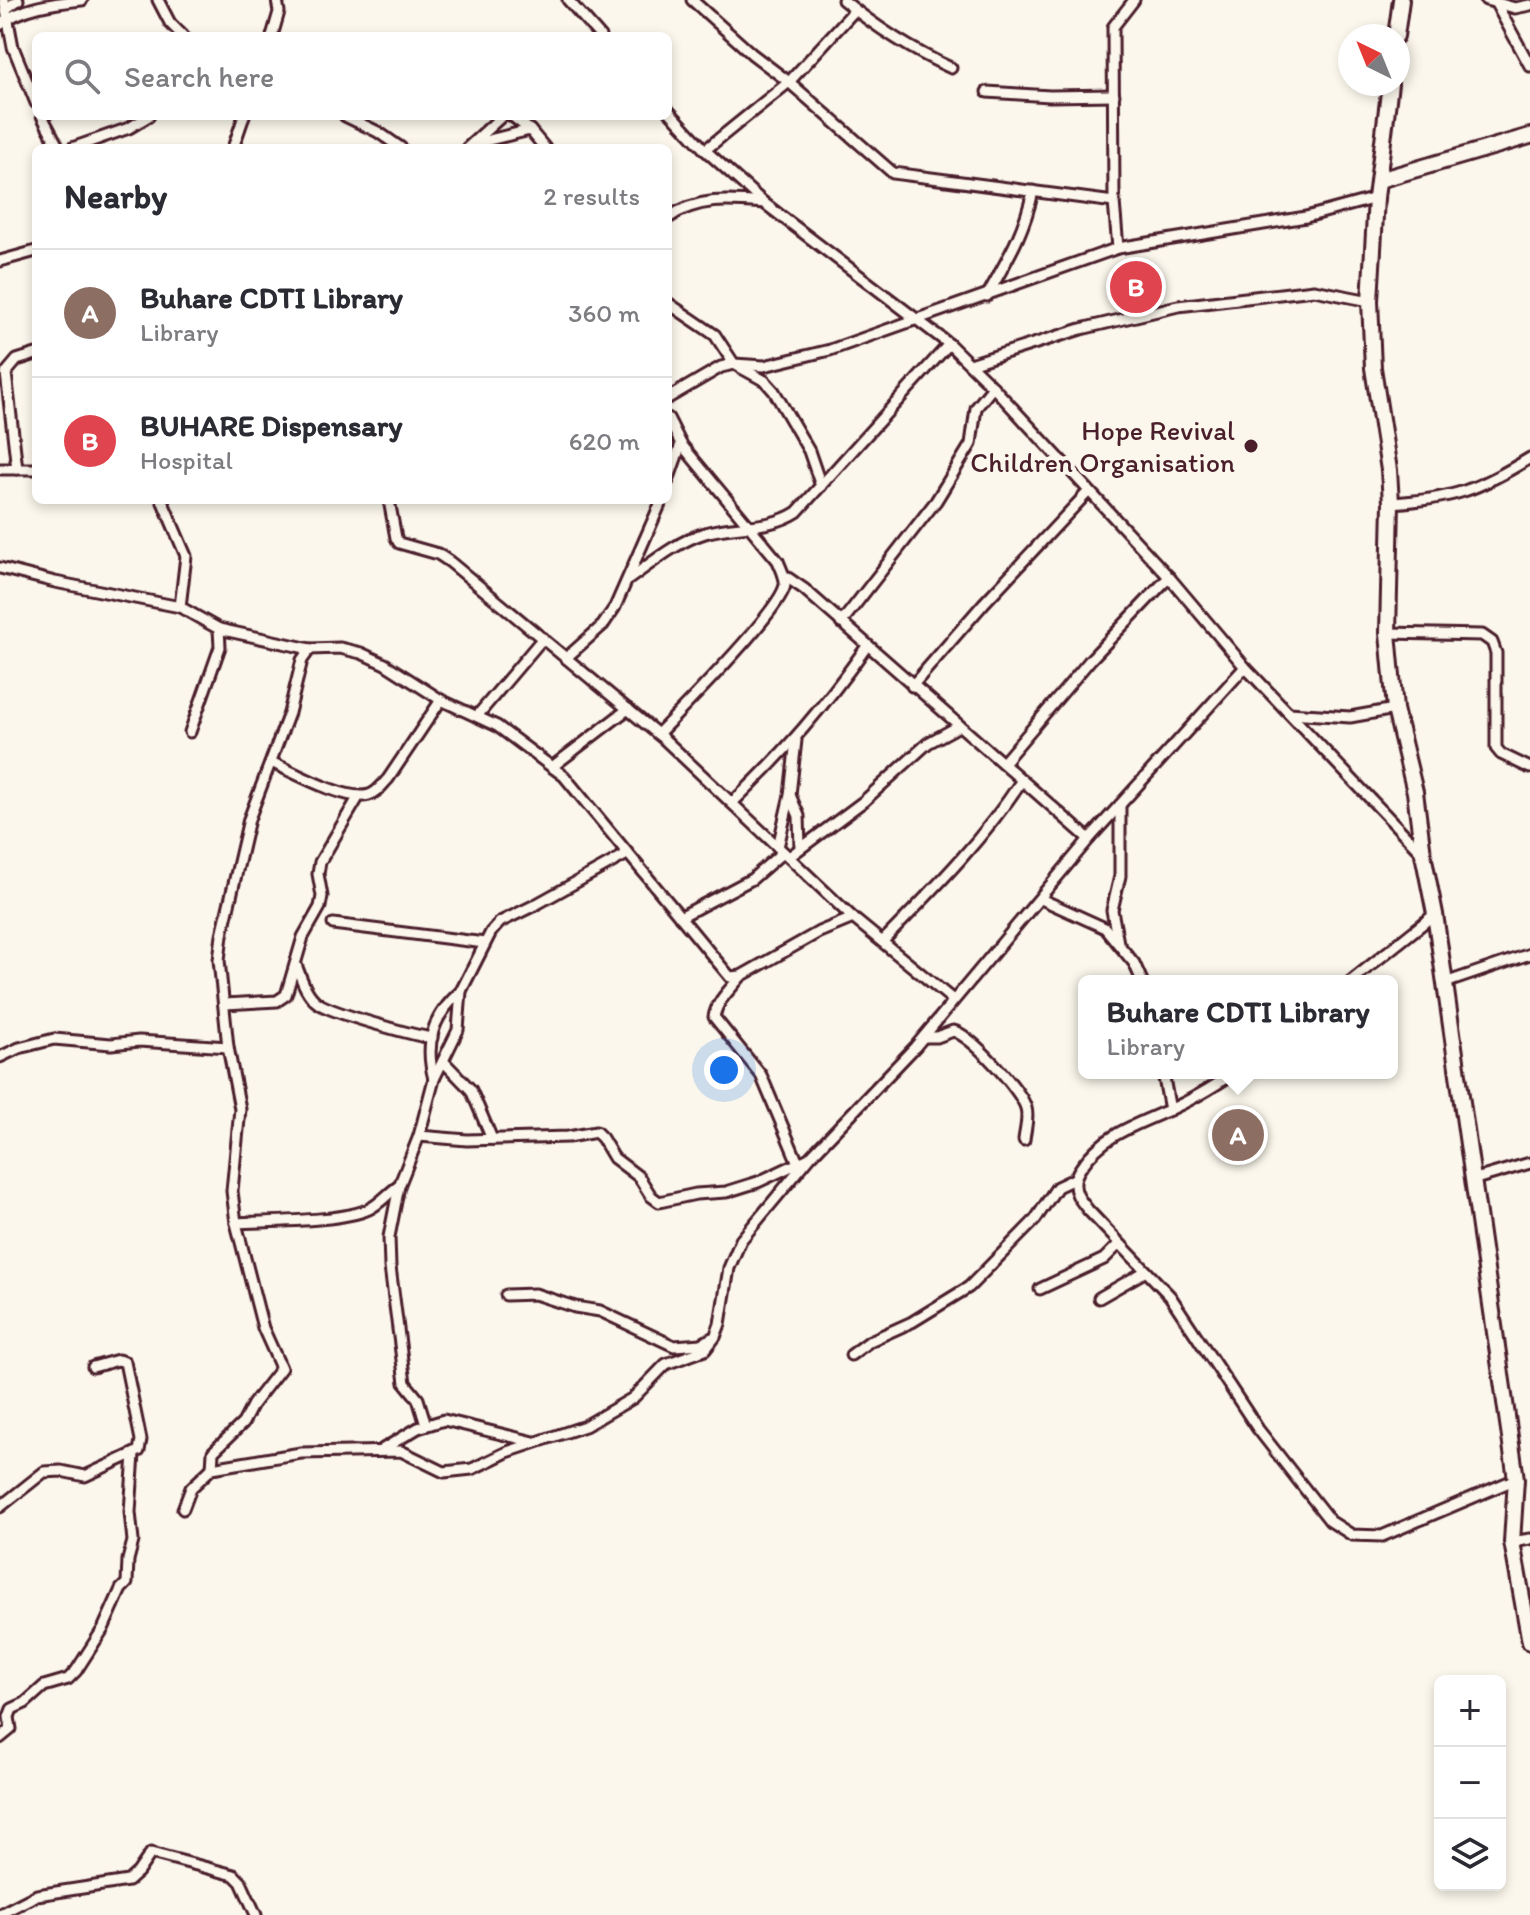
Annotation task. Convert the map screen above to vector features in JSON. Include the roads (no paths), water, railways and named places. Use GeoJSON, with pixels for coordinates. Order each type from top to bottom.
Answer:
{"type":"FeatureCollection","features":[{"type":"Feature","properties":{"kind":"main road"},"geometry":{"type":"LineString","coordinates":[[1398,24],[1401,0]]}},
{"type":"Feature","properties":{"kind":"main road"},"geometry":{"type":"LineString","coordinates":[[1389,96],[1376,198],[1370,301],[1373,368],[1391,503],[1388,633],[1395,709],[1415,792],[1435,914],[1516,1479],[1512,1542],[1530,1642]]}},
{"type":"Feature","properties":{"kind":"main road"},"geometry":{"type":"LineString","coordinates":[[1379,180],[1530,136]]}},
{"type":"Feature","properties":{"kind":"street"},"geometry":{"type":"LineString","coordinates":[[4,13],[18,0]]}},
{"type":"Feature","properties":{"kind":"street"},"geometry":{"type":"LineString","coordinates":[[4,13],[82,0]]}},
{"type":"Feature","properties":{"kind":"street"},"geometry":{"type":"LineString","coordinates":[[158,0],[170,23],[179,32]]}},
{"type":"Feature","properties":{"kind":"street"},"geometry":{"type":"LineString","coordinates":[[273,32],[279,12],[277,0]]}},
{"type":"Feature","properties":{"kind":"street"},"geometry":{"type":"LineString","coordinates":[[568,0],[596,32]]}},
{"type":"Feature","properties":{"kind":"street"},"geometry":{"type":"LineString","coordinates":[[692,0],[893,173],[1114,202]]}},
{"type":"Feature","properties":{"kind":"street"},"geometry":{"type":"LineString","coordinates":[[843,0],[899,42],[951,68]]}},
{"type":"Feature","properties":{"kind":"street"},"geometry":{"type":"LineString","coordinates":[[1118,248],[1114,202],[1113,27],[1134,0]]}},
{"type":"Feature","properties":{"kind":"street"},"geometry":{"type":"LineString","coordinates":[[1492,1],[1515,8],[1530,5]]}},
{"type":"Feature","properties":{"kind":"street"},"geometry":{"type":"LineString","coordinates":[[1492,1],[1511,28],[1530,66]]}},
{"type":"Feature","properties":{"kind":"street"},"geometry":{"type":"LineString","coordinates":[[705,150],[789,82],[855,10]]}},
{"type":"Feature","properties":{"kind":"street"},"geometry":{"type":"LineString","coordinates":[[4,13],[13,47],[32,93]]}},
{"type":"Feature","properties":{"kind":"street"},"geometry":{"type":"LineString","coordinates":[[586,32],[592,27]]}},
{"type":"Feature","properties":{"kind":"street"},"geometry":{"type":"LineString","coordinates":[[987,92],[1050,96],[1114,95]]}},
{"type":"Feature","properties":{"kind":"street"},"geometry":{"type":"LineString","coordinates":[[672,114],[705,150],[764,203],[919,320],[970,364],[1169,577],[1245,667],[1423,854]]}},
{"type":"Feature","properties":{"kind":"street"},"geometry":{"type":"LineString","coordinates":[[44,120],[57,144]]}},
{"type":"Feature","properties":{"kind":"street"},"geometry":{"type":"LineString","coordinates":[[83,144],[142,120]]}},
{"type":"Feature","properties":{"kind":"street"},"geometry":{"type":"LineString","coordinates":[[234,144],[243,120]]}},
{"type":"Feature","properties":{"kind":"street"},"geometry":{"type":"LineString","coordinates":[[353,120],[395,144]]}},
{"type":"Feature","properties":{"kind":"street"},"geometry":{"type":"LineString","coordinates":[[472,144],[498,120]]}},
{"type":"Feature","properties":{"kind":"street"},"geometry":{"type":"LineString","coordinates":[[517,120],[542,144]]}},
{"type":"Feature","properties":{"kind":"street"},"geometry":{"type":"LineString","coordinates":[[478,144],[530,130]]}},
{"type":"Feature","properties":{"kind":"street"},"geometry":{"type":"LineString","coordinates":[[987,296],[1019,240],[1033,191]]}},
{"type":"Feature","properties":{"kind":"street"},"geometry":{"type":"LineString","coordinates":[[672,396],[713,370],[734,364],[764,366],[788,362],[919,320],[1118,248],[1295,220],[1376,198]]}},
{"type":"Feature","properties":{"kind":"street"},"geometry":{"type":"LineString","coordinates":[[672,216],[709,201],[764,203]]}},
{"type":"Feature","properties":{"kind":"street"},"geometry":{"type":"LineString","coordinates":[[0,261],[32,252]]}},
{"type":"Feature","properties":{"kind":"street"},"geometry":{"type":"LineString","coordinates":[[970,364],[1081,329],[1178,306],[1314,290],[1370,301]]}},
{"type":"Feature","properties":{"kind":"street"},"geometry":{"type":"LineString","coordinates":[[672,306],[715,335],[734,364],[765,381],[774,391],[809,451],[821,486]]}},
{"type":"Feature","properties":{"kind":"street"},"geometry":{"type":"LineString","coordinates":[[629,579],[682,543],[706,533],[783,521],[797,512],[949,344]]}},
{"type":"Feature","properties":{"kind":"street"},"geometry":{"type":"LineString","coordinates":[[17,469],[6,373],[17,360],[32,355]]}},
{"type":"Feature","properties":{"kind":"street"},"geometry":{"type":"LineString","coordinates":[[841,623],[936,501],[971,444],[976,408],[993,387]]}},
{"type":"Feature","properties":{"kind":"street"},"geometry":{"type":"LineString","coordinates":[[658,734],[754,629],[785,587],[785,576],[778,561],[681,444],[672,426]]}},
{"type":"Feature","properties":{"kind":"street"},"geometry":{"type":"LineString","coordinates":[[672,470],[681,444]]}},
{"type":"Feature","properties":{"kind":"street"},"geometry":{"type":"LineString","coordinates":[[1391,503],[1434,500],[1465,493],[1530,458]]}},
{"type":"Feature","properties":{"kind":"street"},"geometry":{"type":"LineString","coordinates":[[0,469],[32,469]]}},
{"type":"Feature","properties":{"kind":"street"},"geometry":{"type":"LineString","coordinates":[[912,686],[984,603],[1088,492]]}},
{"type":"Feature","properties":{"kind":"street"},"geometry":{"type":"LineString","coordinates":[[164,504],[186,556],[180,607]]}},
{"type":"Feature","properties":{"kind":"street"},"geometry":{"type":"LineString","coordinates":[[390,504],[399,543],[438,554],[543,638],[658,734],[853,918],[953,1000]]}},
{"type":"Feature","properties":{"kind":"street"},"geometry":{"type":"LineString","coordinates":[[566,658],[603,625],[629,579],[660,504]]}},
{"type":"Feature","properties":{"kind":"street"},"geometry":{"type":"LineString","coordinates":[[0,568],[180,607],[219,629],[310,649],[323,647],[361,653],[385,664],[441,700],[477,716],[519,741],[570,783],[722,971],[733,978],[819,932],[853,918]]}},
{"type":"Feature","properties":{"kind":"street"},"geometry":{"type":"LineString","coordinates":[[785,576],[804,589],[1089,839]]}},
{"type":"Feature","properties":{"kind":"street"},"geometry":{"type":"LineString","coordinates":[[1003,763],[1091,659],[1169,577]]}},
{"type":"Feature","properties":{"kind":"street"},"geometry":{"type":"LineString","coordinates":[[190,732],[220,647],[219,629]]}},
{"type":"Feature","properties":{"kind":"street"},"geometry":{"type":"LineString","coordinates":[[1388,633],[1452,633],[1488,638],[1496,653],[1496,748],[1501,754],[1530,768]]}},
{"type":"Feature","properties":{"kind":"street"},"geometry":{"type":"LineString","coordinates":[[477,716],[543,638]]}},
{"type":"Feature","properties":{"kind":"street"},"geometry":{"type":"LineString","coordinates":[[732,803],[796,740],[867,646]]}},
{"type":"Feature","properties":{"kind":"street"},"geometry":{"type":"LineString","coordinates":[[212,1468],[213,1452],[243,1423],[253,1404],[281,1368],[263,1328],[236,1223],[232,1191],[240,1109],[228,1047],[219,960],[249,819],[289,713],[302,660],[310,649]]}},
{"type":"Feature","properties":{"kind":"street"},"geometry":{"type":"LineString","coordinates":[[183,1509],[191,1488],[212,1468],[301,1453],[401,1451],[444,1472],[472,1469],[507,1452],[566,1434],[633,1398],[666,1364],[705,1350],[715,1337],[729,1268],[741,1240],[810,1157],[924,1037],[1089,839],[1245,667]]}},
{"type":"Feature","properties":{"kind":"street"},"geometry":{"type":"LineString","coordinates":[[271,762],[339,792],[369,795],[379,790],[441,700]]}},
{"type":"Feature","properties":{"kind":"street"},"geometry":{"type":"LineString","coordinates":[[552,767],[628,709]]}},
{"type":"Feature","properties":{"kind":"street"},"geometry":{"type":"LineString","coordinates":[[1289,713],[1350,717],[1395,709]]}},
{"type":"Feature","properties":{"kind":"street"},"geometry":{"type":"LineString","coordinates":[[680,917],[752,879],[783,852],[800,848],[864,801],[928,743],[959,726]]}},
{"type":"Feature","properties":{"kind":"street"},"geometry":{"type":"LineString","coordinates":[[783,852],[796,740]]}},
{"type":"Feature","properties":{"kind":"street"},"geometry":{"type":"LineString","coordinates":[[883,941],[968,852],[1001,812],[1022,780]]}},
{"type":"Feature","properties":{"kind":"street"},"geometry":{"type":"LineString","coordinates":[[790,795],[799,816],[800,848]]}},
{"type":"Feature","properties":{"kind":"street"},"geometry":{"type":"LineString","coordinates":[[225,1004],[256,1004],[281,999],[290,987],[303,937],[320,907],[320,862],[359,796]]}},
{"type":"Feature","properties":{"kind":"street"},"geometry":{"type":"LineString","coordinates":[[1118,943],[1112,910],[1120,876],[1120,805]]}},
{"type":"Feature","properties":{"kind":"street"},"geometry":{"type":"LineString","coordinates":[[434,1079],[431,1067],[435,1021],[441,1010],[461,991],[485,943],[500,922],[627,854]]}},
{"type":"Feature","properties":{"kind":"street"},"geometry":{"type":"LineString","coordinates":[[1041,899],[1087,922],[1102,925],[1134,963],[1139,975]]}},
{"type":"Feature","properties":{"kind":"street"},"geometry":{"type":"LineString","coordinates":[[1359,975],[1435,914]]}},
{"type":"Feature","properties":{"kind":"street"},"geometry":{"type":"LineString","coordinates":[[333,924],[485,943]]}},
{"type":"Feature","properties":{"kind":"street"},"geometry":{"type":"LineString","coordinates":[[1445,983],[1530,954]]}},
{"type":"Feature","properties":{"kind":"street"},"geometry":{"type":"LineString","coordinates":[[295,962],[307,989],[321,1005],[415,1036],[432,1038]]}},
{"type":"Feature","properties":{"kind":"street"},"geometry":{"type":"LineString","coordinates":[[741,976],[715,1009],[714,1017],[761,1075],[798,1163]]}},
{"type":"Feature","properties":{"kind":"street"},"geometry":{"type":"LineString","coordinates":[[426,1425],[418,1399],[407,1387],[401,1360],[389,1247],[399,1186],[419,1136],[434,1079],[458,1030],[461,991]]}},
{"type":"Feature","properties":{"kind":"street"},"geometry":{"type":"LineString","coordinates":[[924,1037],[937,1037],[953,1031],[965,1036],[1011,1083],[1023,1100],[1027,1116],[1024,1140]]}},
{"type":"Feature","properties":{"kind":"street"},"geometry":{"type":"LineString","coordinates":[[0,1057],[19,1048],[54,1039],[111,1044],[159,1041],[197,1047],[228,1047]]}},
{"type":"Feature","properties":{"kind":"street"},"geometry":{"type":"LineString","coordinates":[[443,1061],[471,1090],[492,1139]]}},
{"type":"Feature","properties":{"kind":"street"},"geometry":{"type":"LineString","coordinates":[[1164,1079],[1170,1110]]}},
{"type":"Feature","properties":{"kind":"street"},"geometry":{"type":"LineString","coordinates":[[851,1355],[870,1341],[912,1322],[969,1287],[1035,1220],[1057,1187],[1074,1179],[1094,1150],[1107,1139],[1170,1110],[1224,1079]]}},
{"type":"Feature","properties":{"kind":"street"},"geometry":{"type":"LineString","coordinates":[[419,1136],[467,1140],[568,1137],[596,1132],[614,1158],[639,1177],[651,1196],[659,1202],[696,1194],[726,1192],[758,1182],[810,1157]]}},
{"type":"Feature","properties":{"kind":"street"},"geometry":{"type":"LineString","coordinates":[[1472,1180],[1530,1163]]}},
{"type":"Feature","properties":{"kind":"street"},"geometry":{"type":"LineString","coordinates":[[1074,1179],[1077,1195],[1088,1210],[1170,1296],[1258,1429],[1330,1521],[1344,1532],[1361,1537],[1382,1536],[1516,1479]]}},
{"type":"Feature","properties":{"kind":"street"},"geometry":{"type":"LineString","coordinates":[[236,1223],[308,1219],[363,1211],[377,1205],[399,1186]]}},
{"type":"Feature","properties":{"kind":"street"},"geometry":{"type":"LineString","coordinates":[[1040,1289],[1104,1259],[1119,1244]]}},
{"type":"Feature","properties":{"kind":"street"},"geometry":{"type":"LineString","coordinates":[[1099,1298],[1146,1271]]}},
{"type":"Feature","properties":{"kind":"street"},"geometry":{"type":"LineString","coordinates":[[506,1295],[535,1294],[559,1303],[600,1311],[674,1346],[701,1344],[715,1337]]}},
{"type":"Feature","properties":{"kind":"street"},"geometry":{"type":"LineString","coordinates":[[0,1507],[44,1472],[61,1471],[85,1476],[141,1448],[125,1362],[118,1360],[93,1367]]}},
{"type":"Feature","properties":{"kind":"street"},"geometry":{"type":"LineString","coordinates":[[380,1451],[426,1425],[444,1420],[537,1443]]}},
{"type":"Feature","properties":{"kind":"street"},"geometry":{"type":"LineString","coordinates":[[0,1738],[11,1729],[9,1717],[12,1709],[25,1703],[44,1686],[68,1679],[76,1671],[127,1583],[133,1541],[130,1512],[134,1454]]}},
{"type":"Feature","properties":{"kind":"street"},"geometry":{"type":"LineString","coordinates":[[1512,1542],[1530,1539]]}},
{"type":"Feature","properties":{"kind":"street"},"geometry":{"type":"LineString","coordinates":[[0,1914],[37,1895],[128,1881],[151,1853],[234,1875],[241,1882],[256,1915]]}},
{"type":"Feature","properties":{"kind":"place","name":"BUHARE Dispensary"},"geometry":{"type":"Point","coordinates":[1136,287]}},
{"type":"Feature","properties":{"kind":"place","name":"Hope Revival Children Organisation"},"geometry":{"type":"Point","coordinates":[1251,446]}},
{"type":"Feature","properties":{"kind":"place","name":"Buhare CDTI Library"},"geometry":{"type":"Point","coordinates":[1238,1135]}}]}
